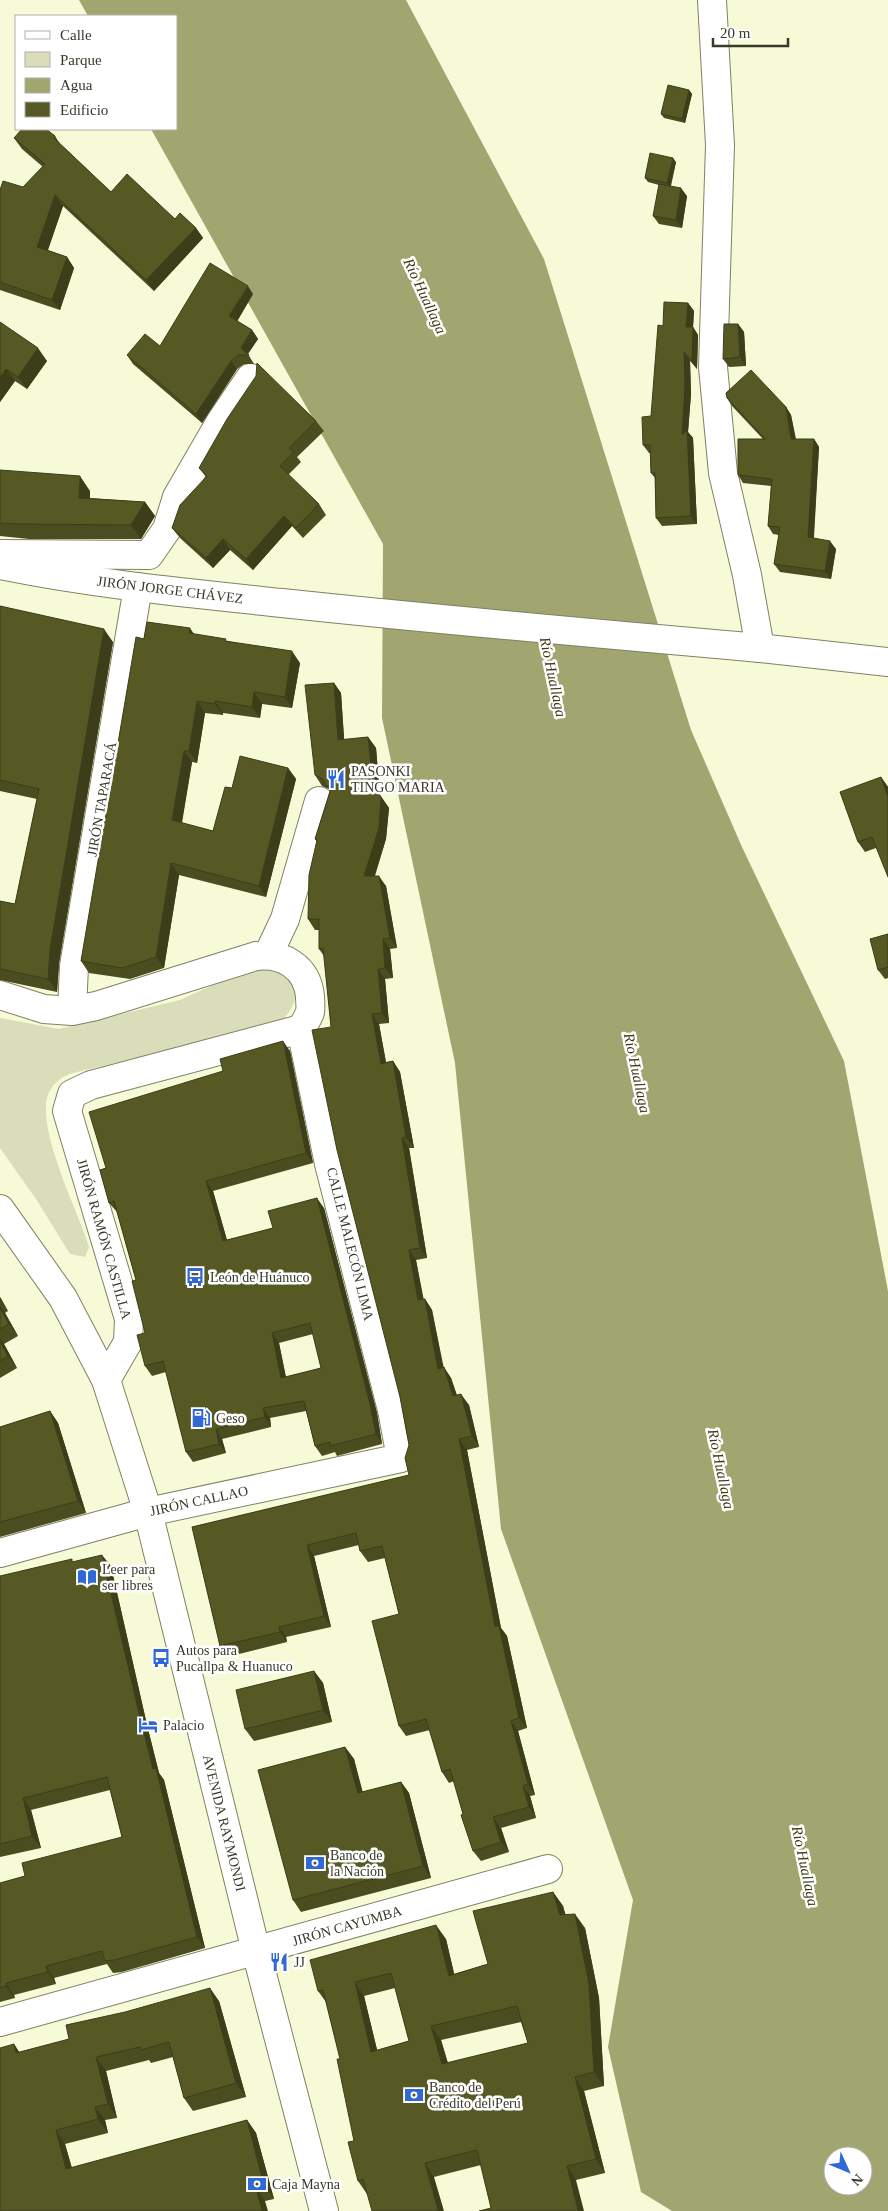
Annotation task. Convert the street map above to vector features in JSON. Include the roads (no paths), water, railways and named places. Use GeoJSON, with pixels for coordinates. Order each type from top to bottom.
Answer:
{"type":"FeatureCollection","features":[{"type":"Feature","properties":{"kind":"main road"},"geometry":{"type":"LineString","coordinates":[[712,0],[720,145],[713,367],[723,473],[747,575],[760,648]]}},
{"type":"Feature","properties":{"kind":"main road"},"geometry":{"type":"LineString","coordinates":[[0,554],[149,555],[167,529],[178,497],[222,421],[250,378]]}},
{"type":"Feature","properties":{"kind":"main road","name":"JIRÓN JORGE CHÁVEZ"},"geometry":{"type":"LineString","coordinates":[[0,565],[50,575],[138,587],[341,609],[834,655],[888,662]]}},
{"type":"Feature","properties":{"kind":"main road","name":"JIRÓN TAPARACÁ"},"geometry":{"type":"LineString","coordinates":[[72,1011],[74,966],[138,587]]}},
{"type":"Feature","properties":{"kind":"main road"},"geometry":{"type":"LineString","coordinates":[[268,955],[285,919],[319,801]]}},
{"type":"Feature","properties":{"kind":"main road"},"geometry":{"type":"LineString","coordinates":[[0,995],[44,1009],[72,1011],[96,1006],[256,956],[268,955],[283,958],[297,968],[309,984],[311,1011],[301,1029]]}},
{"type":"Feature","properties":{"kind":"main road","name":"JIRÓN RAMÓN CASTILLA"},"geometry":{"type":"LineString","coordinates":[[106,1380],[128,1342],[129,1319],[67,1111],[72,1094],[91,1085],[301,1029]]}},
{"type":"Feature","properties":{"kind":"main road","name":"CALLE MALECÓN LIMA"},"geometry":{"type":"LineString","coordinates":[[301,1029],[329,1164],[392,1410],[401,1458]]}},
{"type":"Feature","properties":{"kind":"main road","name":"AVENIDA RAYMONDI"},"geometry":{"type":"LineString","coordinates":[[2,1217],[64,1298],[106,1380],[148,1512],[256,1951],[324,2211]]}},
{"type":"Feature","properties":{"kind":"main road","name":"JIRÓN CALLAO"},"geometry":{"type":"LineString","coordinates":[[0,1553],[148,1512],[401,1458]]}},
{"type":"Feature","properties":{"kind":"main road","name":"JIRÓN CAYUMBA"},"geometry":{"type":"LineString","coordinates":[[0,2022],[548,1869]]}},
{"type":"Feature","properties":{"kind":"water","name":"Río Huallaga"},"geometry":{"type":"Polygon","coordinates":[[[79,0],[406,0],[544,259],[691,730],[742,847],[844,1061],[888,1291],[888,2211],[672,2211],[641,2192],[608,2047],[633,1900],[501,1529],[455,1063],[382,718],[383,544],[152,130],[178,130],[178,15],[87,15],[79,0]]]}},
{"type":"Feature","properties":{"kind":"place","name":"PASONKI TINGO MARIA"},"geometry":{"type":"Point","coordinates":[336,779]}},
{"type":"Feature","properties":{"kind":"place","name":"León de Huánuco"},"geometry":{"type":"Point","coordinates":[195,1277]}},
{"type":"Feature","properties":{"kind":"place","name":"Geso"},"geometry":{"type":"Point","coordinates":[201,1418]}},
{"type":"Feature","properties":{"kind":"place","name":"Leer para ser libres"},"geometry":{"type":"Point","coordinates":[87,1577]}},
{"type":"Feature","properties":{"kind":"place","name":"Autos para Pucallpa & Huanuco"},"geometry":{"type":"Point","coordinates":[161,1658]}},
{"type":"Feature","properties":{"kind":"place","name":"Palacio"},"geometry":{"type":"Point","coordinates":[148,1725]}},
{"type":"Feature","properties":{"kind":"place","name":"Banco de la Nación"},"geometry":{"type":"Point","coordinates":[315,1863]}},
{"type":"Feature","properties":{"kind":"place","name":"JJ"},"geometry":{"type":"Point","coordinates":[279,1962]}},
{"type":"Feature","properties":{"kind":"place","name":"Banco de Crédito del Perú"},"geometry":{"type":"Point","coordinates":[414,2095]}},
{"type":"Feature","properties":{"kind":"place","name":"Caja Mayna"},"geometry":{"type":"Point","coordinates":[257,2184]}}]}
